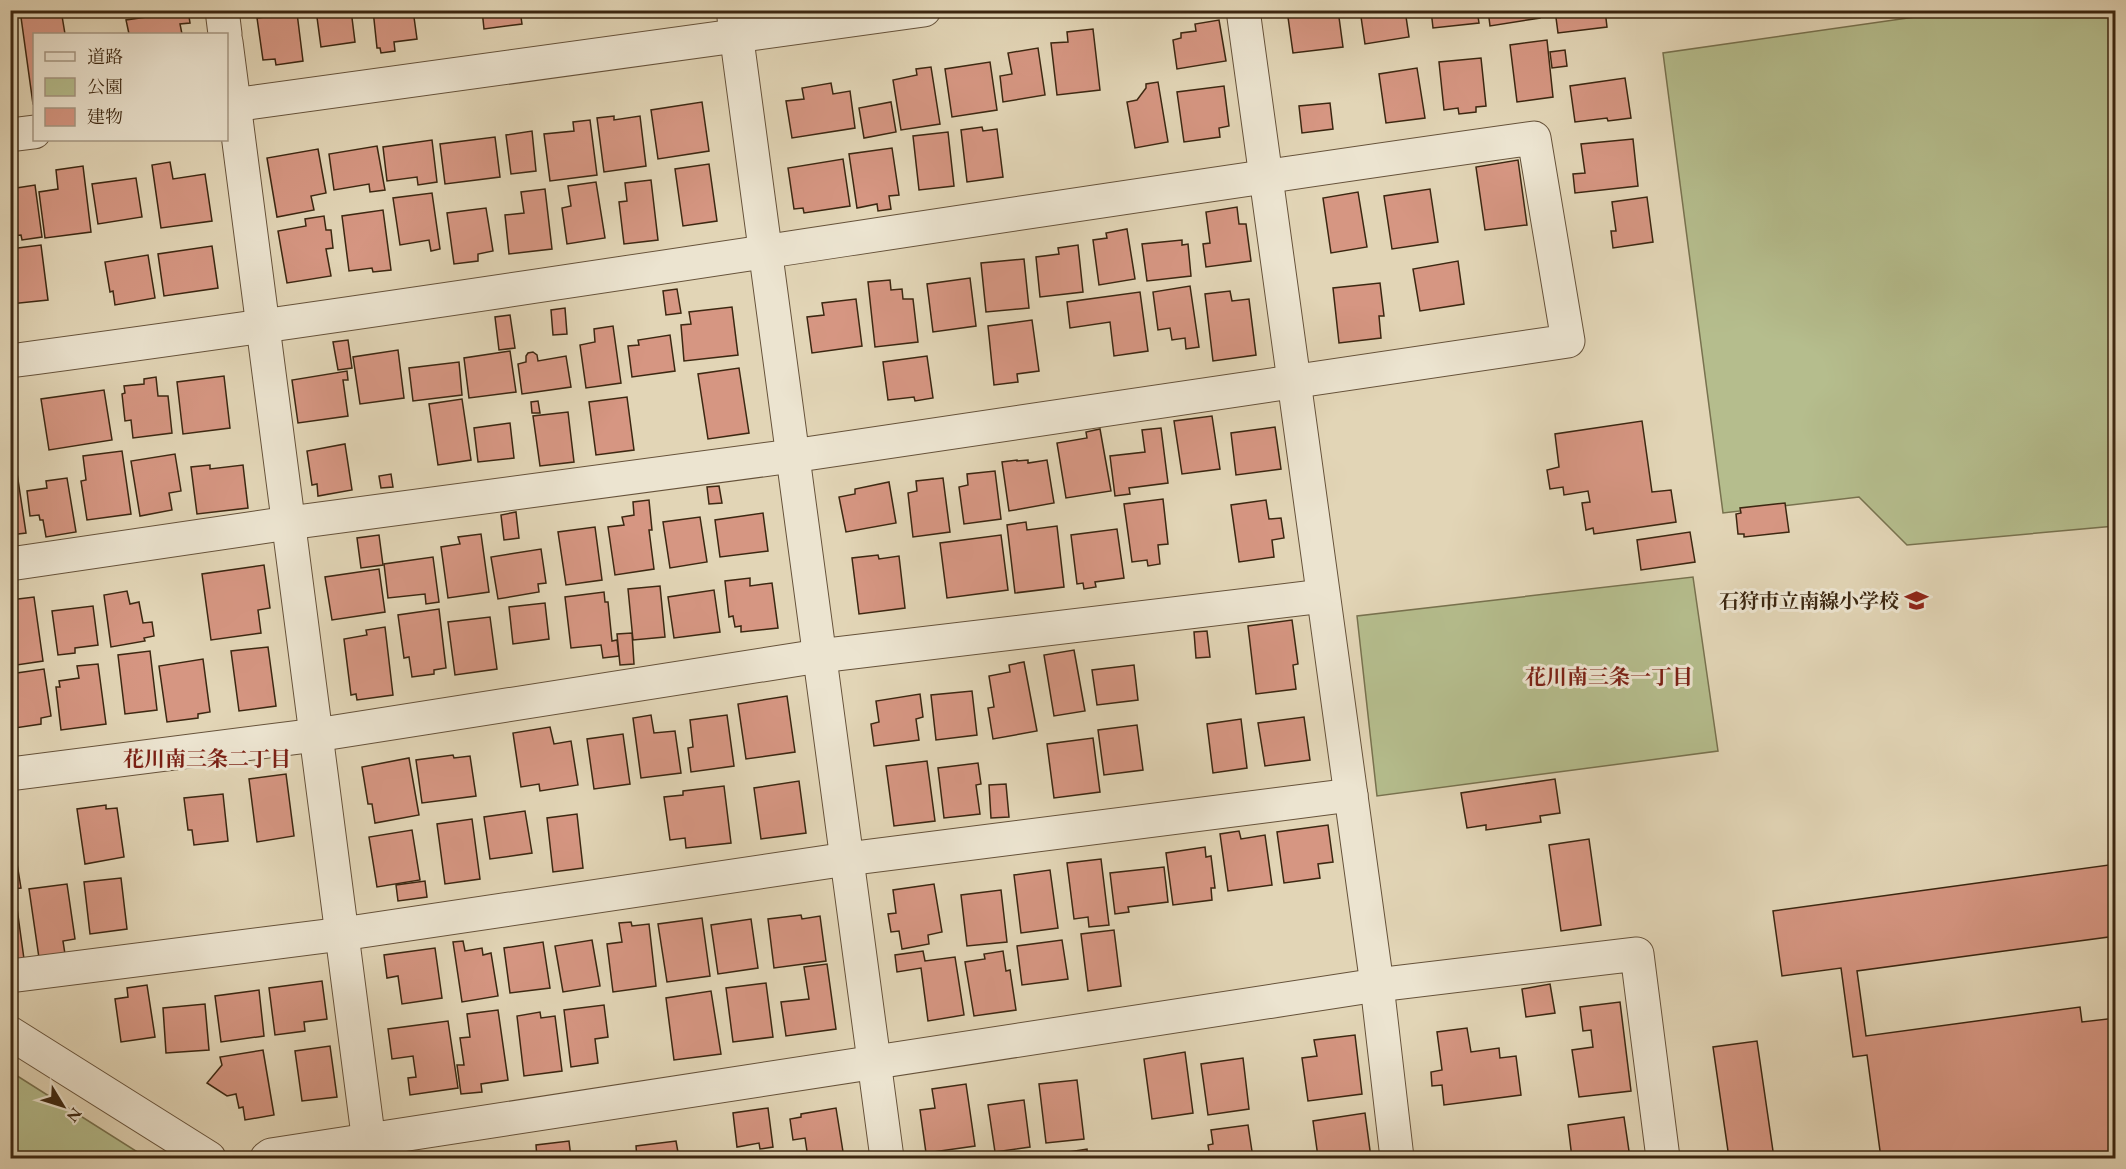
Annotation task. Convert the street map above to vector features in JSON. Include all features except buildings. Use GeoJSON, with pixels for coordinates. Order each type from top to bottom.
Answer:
{"type":"FeatureCollection","features":[{"type":"Feature","properties":{"kind":"street"},"geometry":{"type":"LineString","coordinates":[[222,10],[225,33]]}},
{"type":"Feature","properties":{"kind":"street"},"geometry":{"type":"LineString","coordinates":[[231,105],[734,23],[924,10]]}},
{"type":"Feature","properties":{"kind":"street"},"geometry":{"type":"LineString","coordinates":[[1243,10],[1377,986],[1397,1158]]}},
{"type":"Feature","properties":{"kind":"street"},"geometry":{"type":"LineString","coordinates":[[734,23],[887,1158]]}},
{"type":"Feature","properties":{"kind":"street"},"geometry":{"type":"LineString","coordinates":[[228,67],[231,105],[264,327],[370,1149]]}},
{"type":"Feature","properties":{"kind":"street"},"geometry":{"type":"LineString","coordinates":[[10,135],[33,132]]}},
{"type":"Feature","properties":{"kind":"street"},"geometry":{"type":"LineString","coordinates":[[10,361],[264,327],[765,253],[1265,175],[1534,138],[1568,341],[792,456],[289,523],[10,564]]}},
{"type":"Feature","properties":{"kind":"street"},"geometry":{"type":"LineString","coordinates":[[10,774],[316,735],[819,656],[1323,596]]}},
{"type":"Feature","properties":{"kind":"street"},"geometry":{"type":"LineString","coordinates":[[10,976],[342,934],[847,859],[1351,795]]}},
{"type":"Feature","properties":{"kind":"street"},"geometry":{"type":"LineString","coordinates":[[267,1158],[272,1155],[370,1149],[874,1064],[1377,986],[1637,954],[1663,1158]]}},
{"type":"Feature","properties":{"kind":"street"},"geometry":{"type":"LineString","coordinates":[[10,1033],[209,1158]]}},
{"type":"Feature","properties":{"kind":"green space"},"geometry":{"type":"Polygon","coordinates":[[[1957,11],[2115,11],[2115,526],[1907,545],[1859,497],[1723,513],[1663,53],[1957,11]]]}},
{"type":"Feature","properties":{"kind":"green space"},"geometry":{"type":"Polygon","coordinates":[[[1693,577],[1718,751],[1377,796],[1357,616],[1693,577]]]}},
{"type":"Feature","properties":{"kind":"green space"},"geometry":{"type":"Polygon","coordinates":[[[11,1072],[147,1158],[11,1158],[11,1072]]]}},
{"type":"Feature","properties":{"kind":"place","name":"石狩市立南線小学校"},"geometry":{"type":"Point","coordinates":[1917,601]}},
{"type":"Feature","properties":{"kind":"district","name":"花川南三条一丁目"},"geometry":{"type":"Point","coordinates":[1609,676]}},
{"type":"Feature","properties":{"kind":"district","name":"花川南三条二丁目"},"geometry":{"type":"Point","coordinates":[207,758]}}]}
